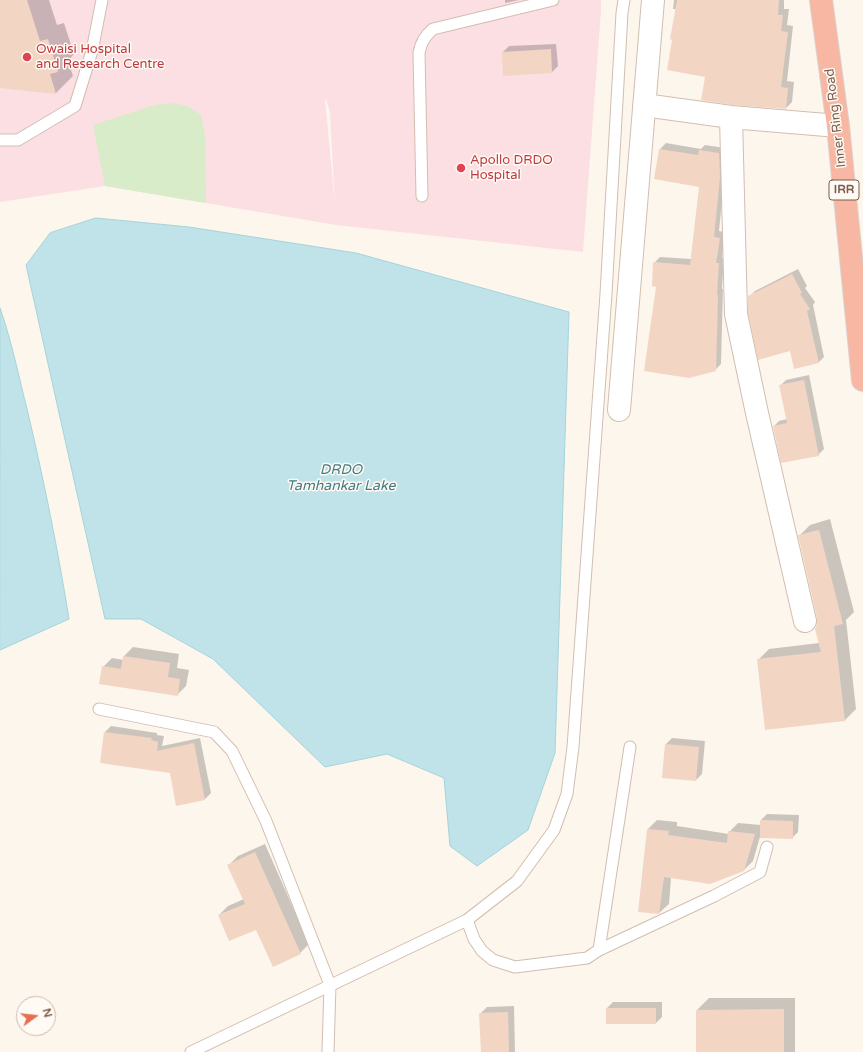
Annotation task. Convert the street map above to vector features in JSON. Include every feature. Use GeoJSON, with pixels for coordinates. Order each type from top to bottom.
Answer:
{"type":"FeatureCollection","features":[{"type":"Feature","properties":{"kind":"highway","name":"Inner Ring Road"},"geometry":{"type":"LineString","coordinates":[[822,0],[838,126],[863,380]]}},
{"type":"Feature","properties":{"kind":"street"},"geometry":{"type":"LineString","coordinates":[[619,410],[653,0]]}},
{"type":"Feature","properties":{"kind":"street"},"geometry":{"type":"LineString","coordinates":[[644,105],[731,117],[838,126]]}},
{"type":"Feature","properties":{"kind":"street"},"geometry":{"type":"LineString","coordinates":[[731,117],[736,314],[757,413],[805,621]]}},
{"type":"Feature","properties":{"kind":"lane"},"geometry":{"type":"LineString","coordinates":[[0,140],[18,140],[75,106],[92,51],[102,0]]}},
{"type":"Feature","properties":{"kind":"lane"},"geometry":{"type":"LineString","coordinates":[[422,196],[419,53],[421,43],[433,29],[553,0]]}},
{"type":"Feature","properties":{"kind":"lane"},"geometry":{"type":"LineString","coordinates":[[190,1052],[467,920],[517,881],[554,830],[566,794],[574,747],[605,302],[624,0]]}},
{"type":"Feature","properties":{"kind":"lane"},"geometry":{"type":"LineString","coordinates":[[99,709],[214,732],[232,751],[266,821],[330,985],[328,1052]]}},
{"type":"Feature","properties":{"kind":"lane"},"geometry":{"type":"LineString","coordinates":[[599,950],[630,747]]}},
{"type":"Feature","properties":{"kind":"lane"},"geometry":{"type":"LineString","coordinates":[[467,920],[474,939],[482,951],[493,960],[515,967],[586,958],[599,950],[714,896],[760,872],[767,847]]}},
{"type":"Feature","properties":{"kind":"shaded area"},"geometry":{"type":"Polygon","coordinates":[[[0,0],[601,0],[583,252],[336,225],[105,186],[0,202],[0,0]],[[325,99],[335,205],[330,112],[325,99]]]}},
{"type":"Feature","properties":{"kind":"green space"},"geometry":{"type":"Polygon","coordinates":[[[172,103],[188,106],[201,115],[205,135],[206,203],[105,186],[93,125],[155,105],[172,103]]]}},
{"type":"Feature","properties":{"kind":"water","name":"DRDO Tamhankar Lake"},"geometry":{"type":"Polygon","coordinates":[[[96,218],[189,227],[356,253],[569,312],[555,753],[528,830],[477,866],[450,846],[444,778],[387,754],[325,767],[213,659],[141,619],[105,619],[26,265],[50,233],[96,218]]]}},
{"type":"Feature","properties":{"kind":"water"},"geometry":{"type":"Polygon","coordinates":[[[0,308],[15,360],[40,464],[69,619],[0,650],[0,308]]]}},
{"type":"Feature","properties":{"kind":"building","name":"Owaisi Hospital and Research Centre"},"geometry":{"type":"Polygon","coordinates":[[[0,0],[27,0],[40,41],[48,39],[58,72],[50,74],[56,94],[0,88],[0,0]]]}},
{"type":"Feature","properties":{"kind":"building"},"geometry":{"type":"Polygon","coordinates":[[[677,0],[779,0],[778,15],[783,15],[781,31],[788,32],[781,87],[788,88],[786,109],[732,105],[701,100],[705,77],[667,70],[672,40],[670,39],[677,0]]]}},
{"type":"Feature","properties":{"kind":"building"},"geometry":{"type":"Polygon","coordinates":[[[551,49],[552,73],[503,76],[502,52],[551,49]]]}},
{"type":"Feature","properties":{"kind":"building"},"geometry":{"type":"Polygon","coordinates":[[[659,149],[698,155],[699,150],[719,153],[720,177],[714,237],[720,238],[716,263],[719,263],[716,371],[689,378],[644,371],[656,287],[652,286],[653,262],[690,265],[699,187],[654,179],[659,149]]]}},
{"type":"Feature","properties":{"kind":"building"},"geometry":{"type":"Polygon","coordinates":[[[792,274],[802,293],[800,294],[810,309],[807,311],[819,363],[794,369],[790,351],[758,360],[748,313],[748,296],[792,274]]]}},
{"type":"Feature","properties":{"kind":"building"},"geometry":{"type":"Polygon","coordinates":[[[804,380],[819,456],[781,463],[773,426],[787,423],[779,385],[804,380]]]}},
{"type":"Feature","properties":{"kind":"building"},"geometry":{"type":"Polygon","coordinates":[[[819,530],[843,624],[834,626],[845,721],[765,730],[757,659],[821,652],[815,629],[817,618],[798,535],[819,530]]]}},
{"type":"Feature","properties":{"kind":"building"},"geometry":{"type":"Polygon","coordinates":[[[123,656],[170,663],[168,677],[180,679],[178,696],[99,684],[102,666],[121,669],[123,656]]]}},
{"type":"Feature","properties":{"kind":"building"},"geometry":{"type":"Polygon","coordinates":[[[104,732],[152,738],[151,740],[158,742],[157,751],[194,743],[205,800],[176,806],[170,773],[100,763],[104,732]]]}},
{"type":"Feature","properties":{"kind":"building"},"geometry":{"type":"Polygon","coordinates":[[[665,744],[699,747],[696,781],[662,778],[665,744]]]}},
{"type":"Feature","properties":{"kind":"building"},"geometry":{"type":"Polygon","coordinates":[[[760,820],[793,821],[793,839],[760,838],[760,820]]]}},
{"type":"Feature","properties":{"kind":"building"},"geometry":{"type":"Polygon","coordinates":[[[647,829],[669,831],[668,835],[727,843],[728,831],[755,834],[744,871],[710,884],[664,877],[659,914],[638,912],[647,829]]]}},
{"type":"Feature","properties":{"kind":"building"},"geometry":{"type":"Polygon","coordinates":[[[255,852],[301,954],[273,967],[256,930],[229,941],[218,915],[245,904],[227,865],[255,852]]]}},
{"type":"Feature","properties":{"kind":"building"},"geometry":{"type":"Polygon","coordinates":[[[606,1008],[656,1008],[656,1024],[606,1024],[606,1008]]]}},
{"type":"Feature","properties":{"kind":"building"},"geometry":{"type":"Polygon","coordinates":[[[784,1009],[784,1052],[696,1052],[696,1010],[784,1009]]]}},
{"type":"Feature","properties":{"kind":"building"},"geometry":{"type":"Polygon","coordinates":[[[508,1012],[509,1052],[481,1052],[479,1013],[508,1012]]]}},
{"type":"Feature","properties":{"kind":"place","name":"Owaisi Hospital and Research Centre"},"geometry":{"type":"Point","coordinates":[27,57]}},
{"type":"Feature","properties":{"kind":"place","name":"Apollo DRDO Hospital"},"geometry":{"type":"Point","coordinates":[461,168]}}]}
